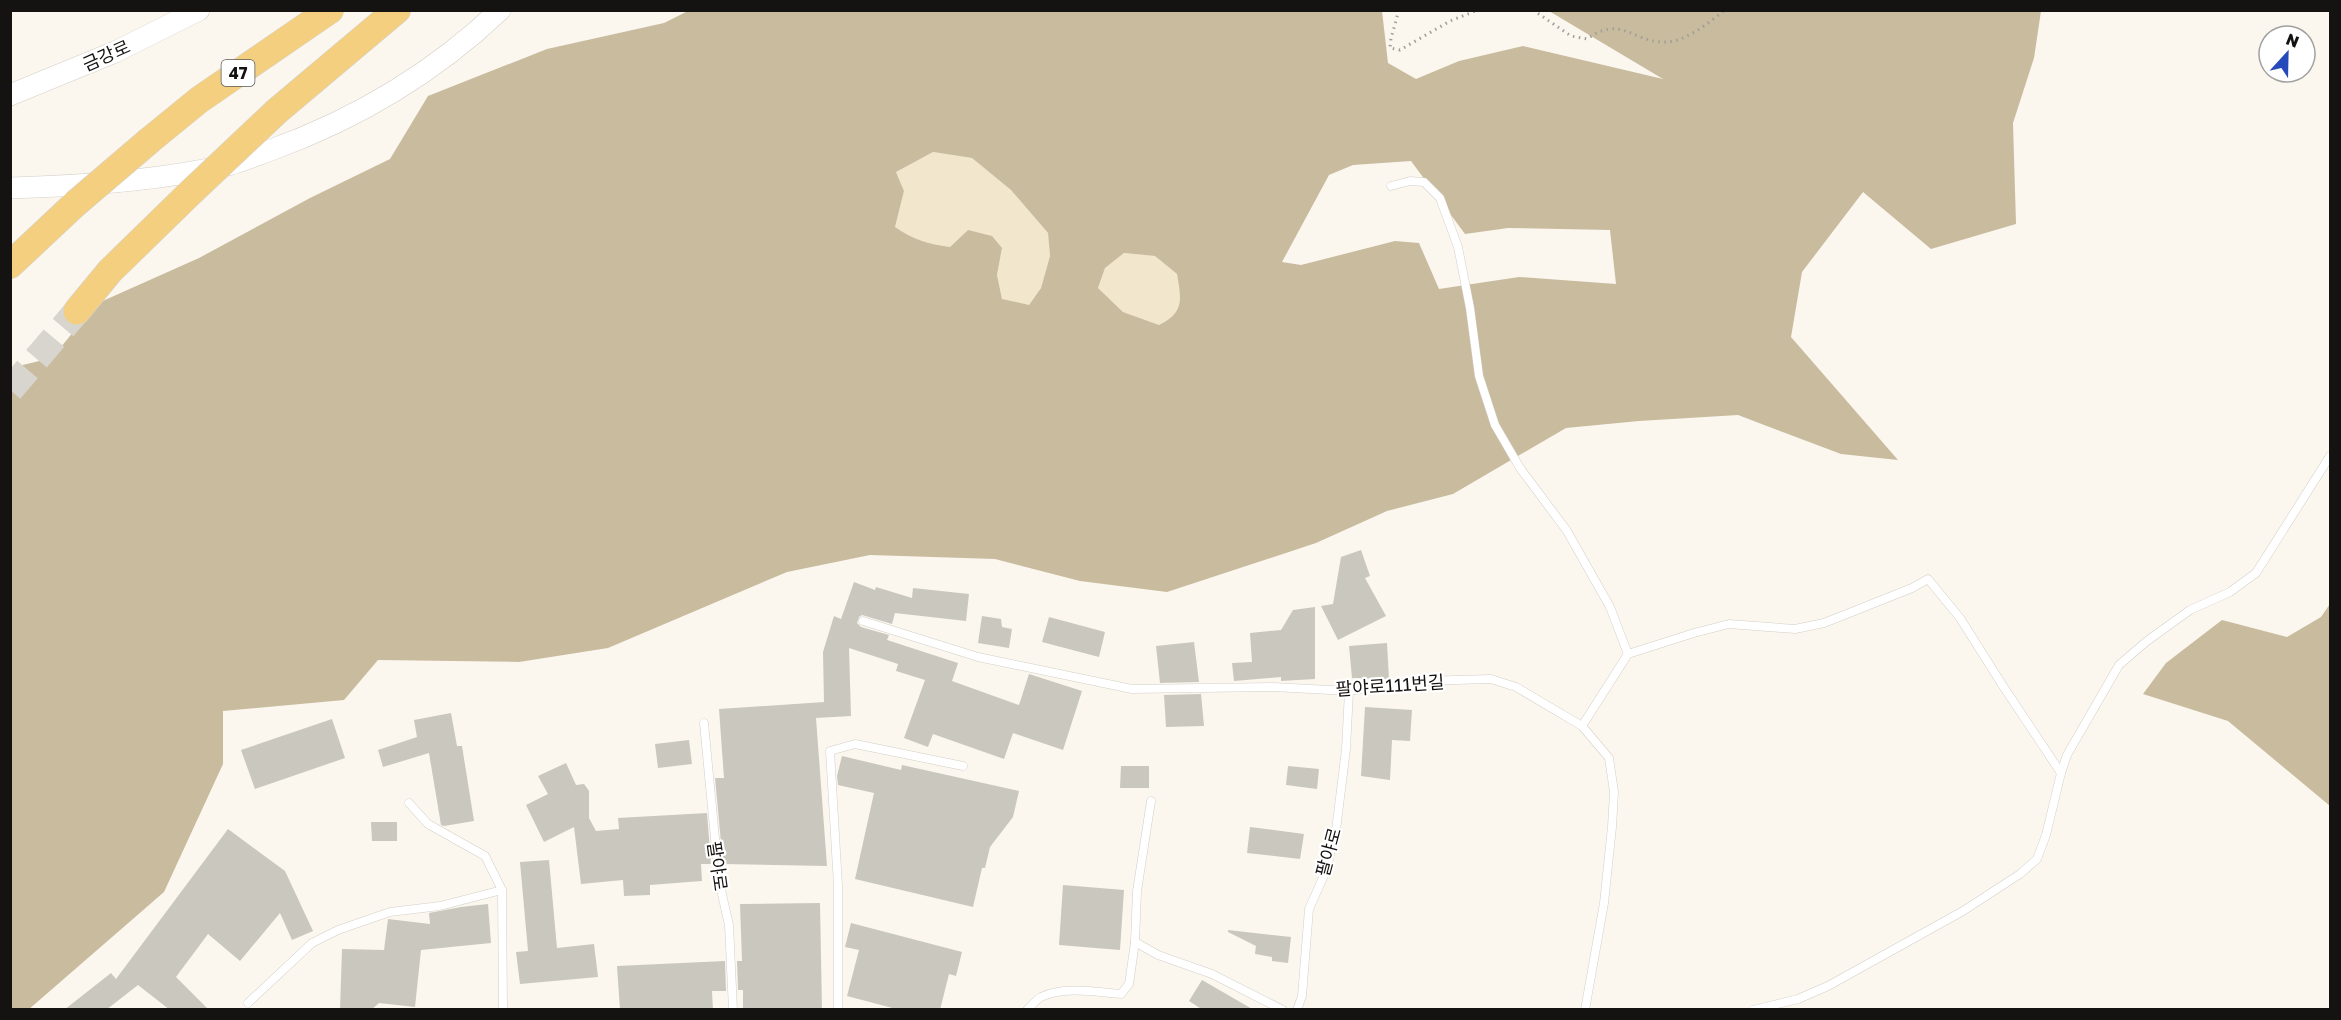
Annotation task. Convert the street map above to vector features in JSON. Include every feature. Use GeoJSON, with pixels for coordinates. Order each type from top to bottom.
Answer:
{"type":"FeatureCollection","features":[{"type":"Feature","properties":{"kind":"highway","name":"47"},"geometry":{"type":"LineString","coordinates":[[10,265],[75,204],[199,100],[330,10]]}},
{"type":"Feature","properties":{"kind":"highway"},"geometry":{"type":"LineString","coordinates":[[77,311],[110,271],[277,111],[397,10]]}},
{"type":"Feature","properties":{"kind":"main road","name":"금강로"},"geometry":{"type":"LineString","coordinates":[[10,94],[115,52],[199,10]]}},
{"type":"Feature","properties":{"kind":"main road"},"geometry":{"type":"LineString","coordinates":[[10,188],[62,187],[156,178],[230,164],[292,142],[366,109],[426,72],[500,10]]}},
{"type":"Feature","properties":{"kind":"lane"},"geometry":{"type":"LineString","coordinates":[[1390,186],[1410,181],[1424,182],[1440,198],[1458,248],[1470,308],[1479,376],[1494,425],[1520,468],[1567,531],[1610,607],[1628,654]]}},
{"type":"Feature","properties":{"kind":"lane"},"geometry":{"type":"LineString","coordinates":[[1753,1010],[1798,999],[1828,986],[1963,911],[2020,874],[2037,859],[2046,835],[2067,755],[2119,665],[2147,641],[2190,610],[2230,592],[2256,573],[2331,456]]}},
{"type":"Feature","properties":{"kind":"lane"},"geometry":{"type":"LineString","coordinates":[[1582,726],[1628,654],[1729,624],[1795,629],[1824,623],[1912,588],[1928,579],[1960,618],[2061,773]]}},
{"type":"Feature","properties":{"kind":"lane","name":"팔야로111번길"},"geometry":{"type":"LineString","coordinates":[[863,621],[978,657],[1132,689],[1273,687],[1349,691],[1421,681],[1491,680],[1516,687],[1582,726],[1609,758],[1614,792],[1604,903],[1585,1010]]}},
{"type":"Feature","properties":{"kind":"lane","name":"팔야로"},"geometry":{"type":"LineString","coordinates":[[1297,1010],[1302,996],[1309,909],[1326,871],[1336,830],[1346,749],[1349,691]]}},
{"type":"Feature","properties":{"kind":"lane","name":"팔야로"},"geometry":{"type":"LineString","coordinates":[[704,723],[718,881],[729,925],[733,1010]]}},
{"type":"Feature","properties":{"kind":"lane"},"geometry":{"type":"LineString","coordinates":[[838,1010],[838,885],[830,751],[855,744],[963,766]]}},
{"type":"Feature","properties":{"kind":"lane"},"geometry":{"type":"LineString","coordinates":[[1027,1010],[1041,998],[1061,992],[1092,991],[1121,994],[1130,984],[1135,942],[1137,891],[1151,801]]}},
{"type":"Feature","properties":{"kind":"lane"},"geometry":{"type":"LineString","coordinates":[[409,803],[428,824],[485,856],[502,890],[503,1010]]}},
{"type":"Feature","properties":{"kind":"lane"},"geometry":{"type":"LineString","coordinates":[[248,1003],[312,943],[338,930],[390,912],[440,906],[502,890]]}},
{"type":"Feature","properties":{"kind":"lane"},"geometry":{"type":"LineString","coordinates":[[1135,942],[1158,955],[1212,974],[1283,1010]]}},
{"type":"Feature","properties":{"kind":"path"},"geometry":{"type":"LineString","coordinates":[[1399,10],[1390,38],[1390,48],[1400,50],[1450,21],[1478,10]]}},
{"type":"Feature","properties":{"kind":"path"},"geometry":{"type":"LineString","coordinates":[[1533,10],[1571,36],[1587,39],[1611,27],[1662,42],[1679,40],[1725,10]]}},
{"type":"Feature","properties":{"kind":"shaded area"},"geometry":{"type":"Polygon","coordinates":[[[688,11],[1382,11],[1388,63],[1416,79],[1459,61],[1523,46],[1663,79],[1549,11],[2041,11],[2034,58],[2013,123],[2016,224],[1931,249],[1863,192],[1802,272],[1791,337],[1898,460],[1841,454],[1738,415],[1566,428],[1453,494],[1387,511],[1316,543],[1167,592],[1080,581],[995,559],[870,555],[787,572],[608,648],[519,662],[378,660],[344,700],[223,711],[223,764],[164,892],[28,1010],[10,1009],[10,368],[52,358],[96,304],[199,258],[310,198],[390,159],[428,96],[547,49],[664,23],[688,11]],[[933,152],[896,172],[904,191],[895,227],[921,241],[950,247],[968,230],[992,236],[1002,248],[997,275],[1002,299],[1029,305],[1041,288],[1050,256],[1048,233],[1011,190],[972,158],[933,152]],[[1411,161],[1353,165],[1329,175],[1282,262],[1301,265],[1395,241],[1419,243],[1439,289],[1519,277],[1616,284],[1610,230],[1508,228],[1465,234],[1411,161]],[[1124,253],[1105,268],[1098,288],[1123,312],[1159,325],[1177,310],[1180,291],[1177,274],[1155,256],[1124,253]]]}},
{"type":"Feature","properties":{"kind":"shaded area"},"geometry":{"type":"Polygon","coordinates":[[[932,152],[972,158],[1011,190],[1048,233],[1050,256],[1041,288],[1028,306],[1002,300],[997,275],[1002,248],[968,230],[950,247],[921,241],[895,227],[904,191],[896,172],[932,152]]]}},
{"type":"Feature","properties":{"kind":"shaded area"},"geometry":{"type":"Polygon","coordinates":[[[1124,253],[1155,256],[1177,274],[1180,298],[1177,310],[1159,325],[1123,312],[1098,288],[1105,268],[1124,253]]]}},
{"type":"Feature","properties":{"kind":"shaded area"},"geometry":{"type":"Polygon","coordinates":[[[2330,604],[2330,806],[2228,721],[2143,694],[2166,663],[2222,620],[2287,637],[2321,617],[2330,604]]]}},
{"type":"Feature","properties":{"kind":"building"},"geometry":{"type":"Polygon","coordinates":[[[1361,550],[1370,576],[1365,578],[1386,616],[1338,640],[1321,606],[1333,604],[1341,557],[1361,550]]]}},
{"type":"Feature","properties":{"kind":"building"},"geometry":{"type":"Polygon","coordinates":[[[854,582],[875,590],[876,587],[912,598],[913,588],[969,594],[966,621],[895,613],[892,624],[862,615],[857,623],[861,627],[889,635],[887,640],[958,663],[952,681],[1019,705],[1029,674],[1082,691],[1063,750],[1013,733],[1004,759],[933,734],[928,747],[904,738],[925,680],[896,671],[898,664],[849,648],[851,716],[816,718],[827,866],[723,864],[715,778],[724,778],[719,709],[824,702],[823,652],[834,616],[841,619],[854,582]]]}},
{"type":"Feature","properties":{"kind":"building"},"geometry":{"type":"Polygon","coordinates":[[[1315,607],[1315,679],[1281,681],[1281,677],[1234,681],[1232,663],[1252,662],[1250,633],[1281,630],[1293,610],[1315,607]]]}},
{"type":"Feature","properties":{"kind":"building"},"geometry":{"type":"Polygon","coordinates":[[[982,616],[1001,619],[1002,627],[1012,629],[1009,648],[978,643],[982,616]]]}},
{"type":"Feature","properties":{"kind":"building"},"geometry":{"type":"Polygon","coordinates":[[[1049,617],[1105,632],[1099,657],[1042,642],[1049,617]]]}},
{"type":"Feature","properties":{"kind":"building"},"geometry":{"type":"Polygon","coordinates":[[[1194,642],[1199,682],[1160,683],[1156,646],[1194,642]]]}},
{"type":"Feature","properties":{"kind":"building"},"geometry":{"type":"Polygon","coordinates":[[[1387,643],[1389,679],[1352,678],[1349,646],[1387,643]]]}},
{"type":"Feature","properties":{"kind":"building"},"geometry":{"type":"Polygon","coordinates":[[[1201,694],[1204,726],[1166,727],[1164,695],[1201,694]]]}},
{"type":"Feature","properties":{"kind":"building"},"geometry":{"type":"Polygon","coordinates":[[[1365,707],[1412,710],[1410,741],[1392,740],[1390,780],[1361,776],[1365,707]]]}},
{"type":"Feature","properties":{"kind":"building"},"geometry":{"type":"Polygon","coordinates":[[[451,713],[457,746],[462,746],[474,821],[444,826],[441,825],[429,753],[383,767],[378,750],[417,737],[414,720],[451,713]]]}},
{"type":"Feature","properties":{"kind":"building"},"geometry":{"type":"Polygon","coordinates":[[[332,719],[345,758],[255,789],[241,750],[332,719]]]}},
{"type":"Feature","properties":{"kind":"building"},"geometry":{"type":"Polygon","coordinates":[[[689,740],[692,764],[658,768],[655,744],[689,740]]]}},
{"type":"Feature","properties":{"kind":"building"},"geometry":{"type":"Polygon","coordinates":[[[842,756],[901,770],[902,765],[1019,791],[1013,817],[990,847],[985,868],[982,868],[973,907],[855,879],[874,793],[838,785],[837,776],[842,756]]]}},
{"type":"Feature","properties":{"kind":"building"},"geometry":{"type":"Polygon","coordinates":[[[566,763],[576,785],[584,784],[589,791],[589,818],[596,831],[619,829],[618,818],[707,813],[711,864],[701,864],[702,881],[650,885],[650,895],[624,896],[623,880],[581,884],[574,827],[544,842],[526,805],[548,794],[538,776],[566,763]]]}},
{"type":"Feature","properties":{"kind":"building"},"geometry":{"type":"Polygon","coordinates":[[[1121,766],[1149,766],[1149,788],[1120,788],[1121,766]]]}},
{"type":"Feature","properties":{"kind":"building"},"geometry":{"type":"Polygon","coordinates":[[[1288,766],[1319,769],[1317,789],[1286,785],[1288,766]]]}},
{"type":"Feature","properties":{"kind":"building"},"geometry":{"type":"Polygon","coordinates":[[[371,822],[397,822],[397,841],[372,841],[371,822]]]}},
{"type":"Feature","properties":{"kind":"building"},"geometry":{"type":"Polygon","coordinates":[[[1250,827],[1304,834],[1300,859],[1247,853],[1250,827]]]}},
{"type":"Feature","properties":{"kind":"building"},"geometry":{"type":"Polygon","coordinates":[[[228,829],[285,871],[313,931],[292,940],[280,913],[240,961],[208,934],[176,977],[209,1010],[170,1010],[138,985],[106,1010],[64,1010],[111,973],[116,979],[228,829]]]}},
{"type":"Feature","properties":{"kind":"building"},"geometry":{"type":"Polygon","coordinates":[[[549,860],[557,948],[594,944],[598,977],[520,984],[516,952],[528,951],[520,862],[549,860]]]}},
{"type":"Feature","properties":{"kind":"building"},"geometry":{"type":"Polygon","coordinates":[[[1063,885],[1124,890],[1120,950],[1059,945],[1063,885]]]}},
{"type":"Feature","properties":{"kind":"building"},"geometry":{"type":"Polygon","coordinates":[[[820,903],[822,1010],[743,1010],[743,990],[738,990],[737,961],[742,961],[740,904],[820,903]]]}},
{"type":"Feature","properties":{"kind":"building"},"geometry":{"type":"Polygon","coordinates":[[[488,904],[491,943],[421,950],[415,1007],[379,1003],[371,1010],[340,1010],[342,949],[384,950],[388,919],[430,924],[429,913],[488,904]]]}},
{"type":"Feature","properties":{"kind":"building"},"geometry":{"type":"Polygon","coordinates":[[[851,923],[962,952],[956,976],[949,974],[940,1010],[900,1010],[847,996],[859,950],[845,947],[851,923]]]}},
{"type":"Feature","properties":{"kind":"building"},"geometry":{"type":"Polygon","coordinates":[[[1228,930],[1291,937],[1288,963],[1272,961],[1272,957],[1255,954],[1256,946],[1228,930]]]}},
{"type":"Feature","properties":{"kind":"building"},"geometry":{"type":"Polygon","coordinates":[[[725,961],[726,991],[712,991],[713,1010],[620,1010],[617,966],[725,961]]]}},
{"type":"Feature","properties":{"kind":"building"},"geometry":{"type":"Polygon","coordinates":[[[1202,980],[1254,1010],[1203,1010],[1189,1001],[1202,980]]]}},
{"type":"Feature","properties":{"kind":"tunnel"},"geometry":{"type":"LineString","coordinates":[[10,390],[77,311]]}}]}
